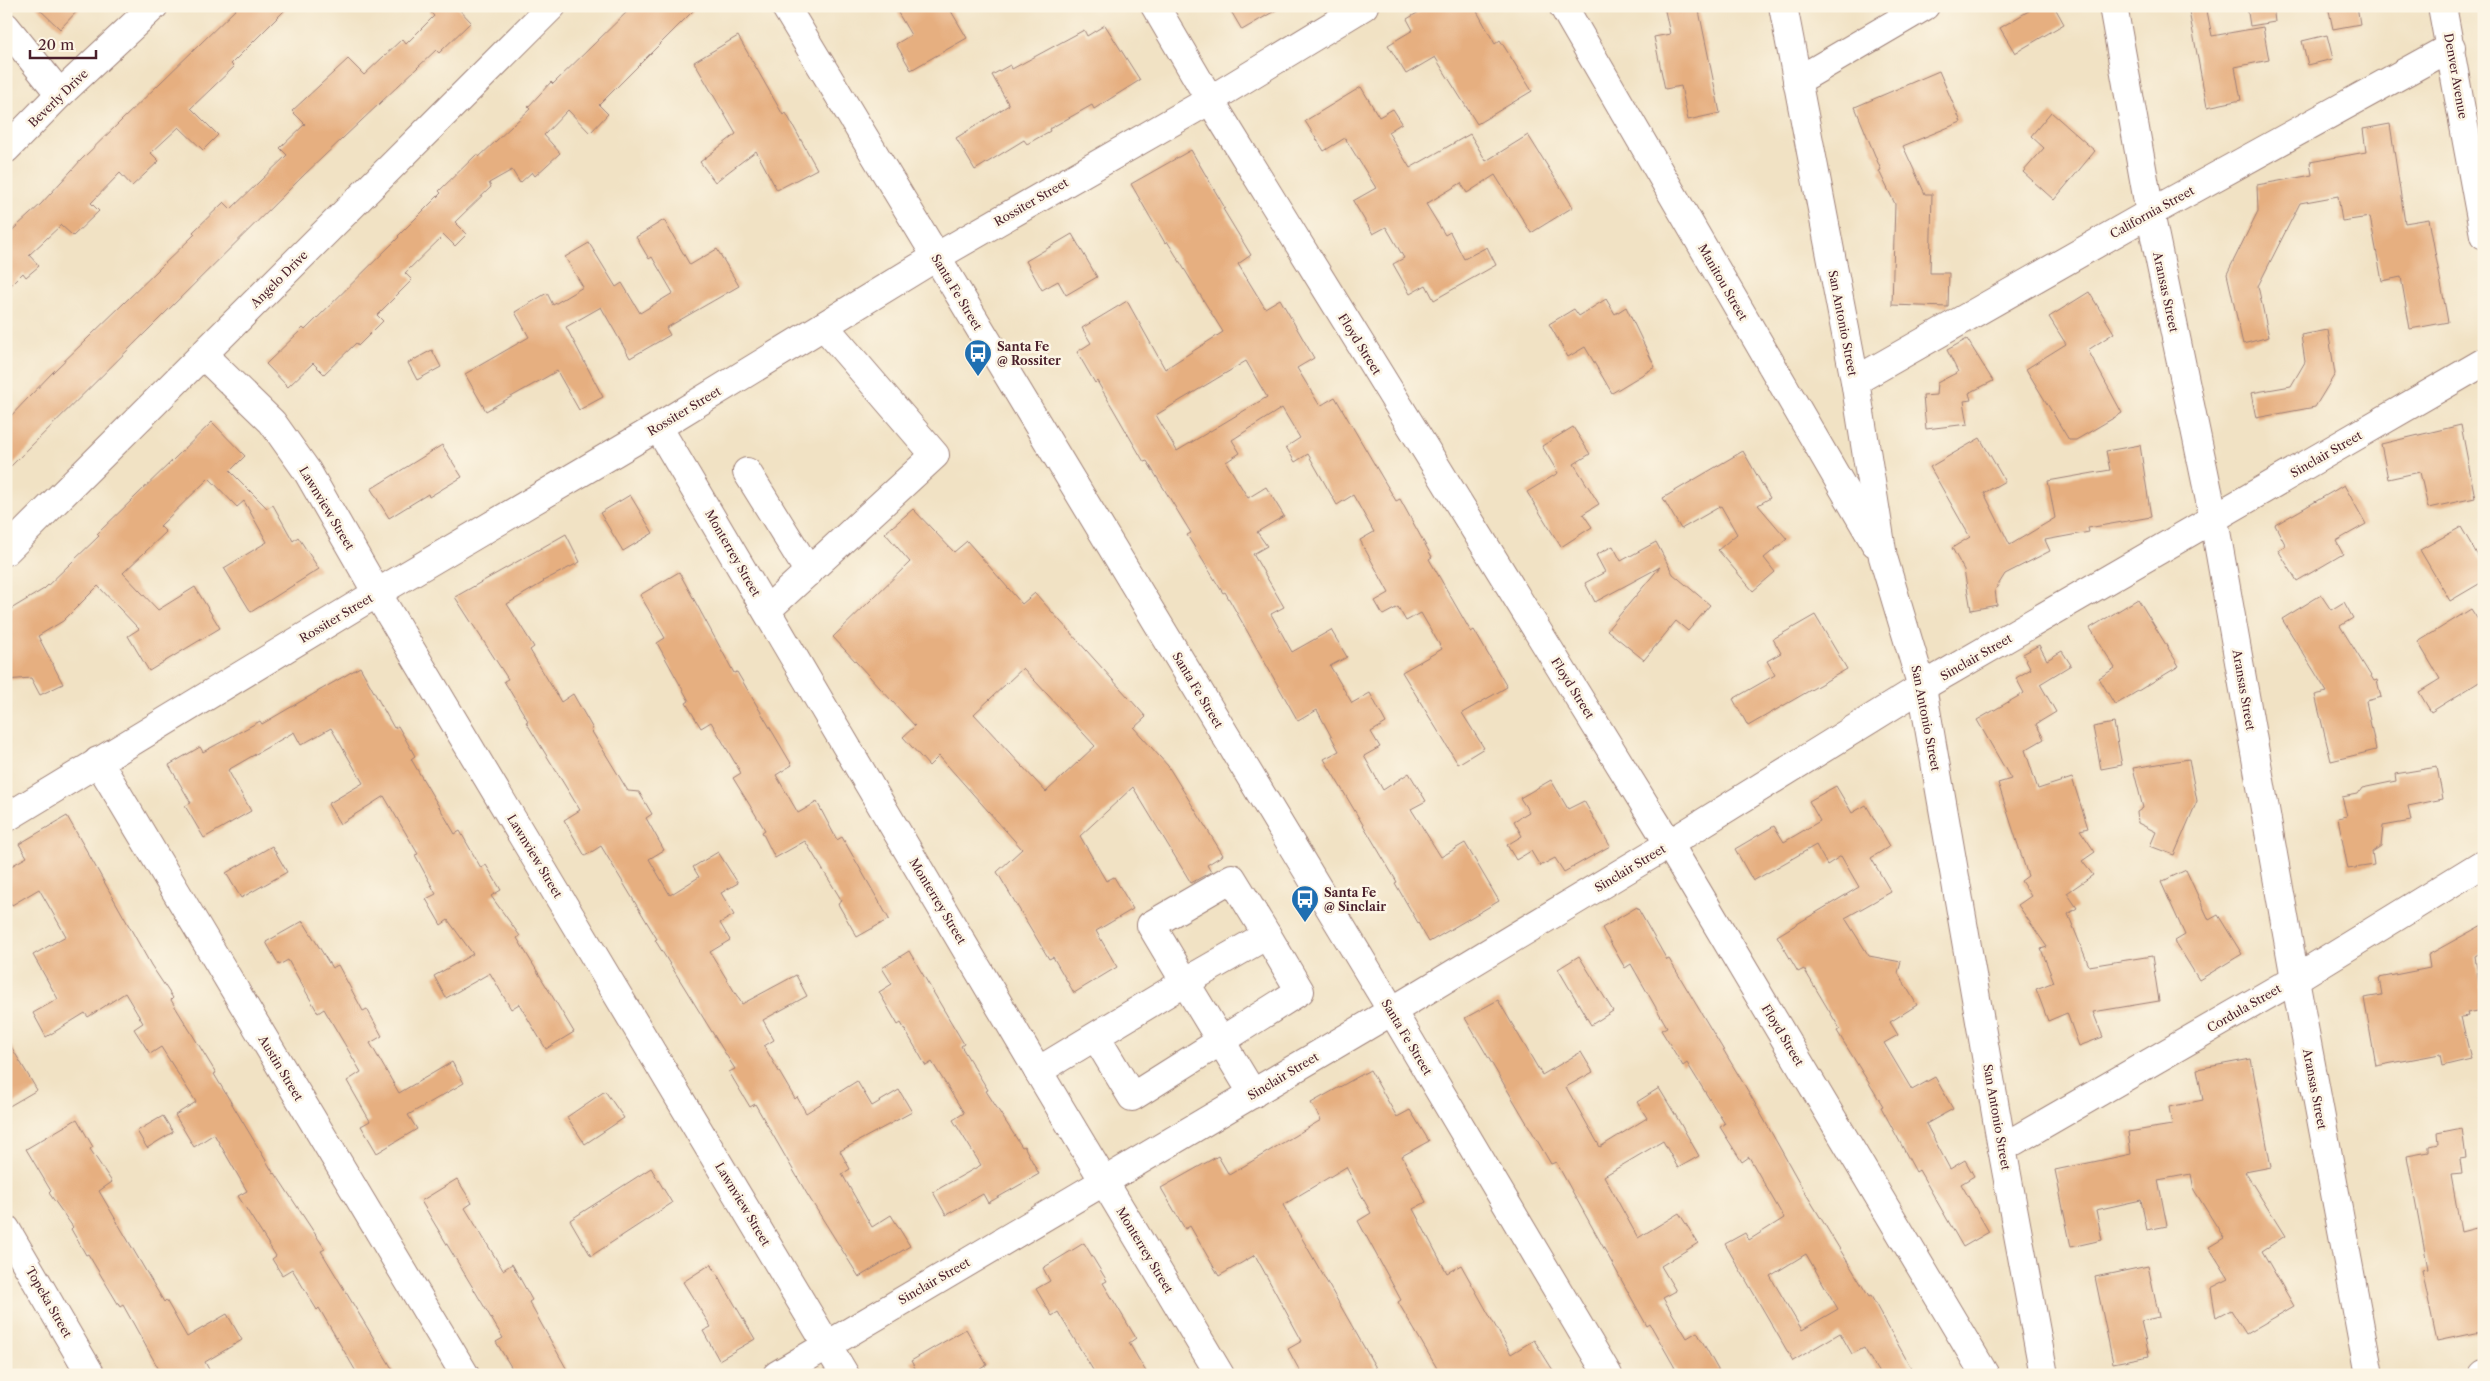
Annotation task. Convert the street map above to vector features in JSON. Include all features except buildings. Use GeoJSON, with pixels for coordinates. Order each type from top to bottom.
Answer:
{"type":"FeatureCollection","features":[{"type":"Feature","properties":{"kind":"street","name":"Beverly Drive"},"geometry":{"type":"LineString","coordinates":[[6,149],[60,94],[154,6]]}},
{"type":"Feature","properties":{"kind":"street","name":"Angelo Drive"},"geometry":{"type":"LineString","coordinates":[[6,551],[552,6]]}},
{"type":"Feature","properties":{"kind":"street","name":"Santa Fe Street"},"geometry":{"type":"LineString","coordinates":[[785,6],[1392,1011],[1608,1375]]}},
{"type":"Feature","properties":{"kind":"street","name":"Floyd Street"},"geometry":{"type":"LineString","coordinates":[[1155,6],[1210,100],[1669,844],[1985,1375]]}},
{"type":"Feature","properties":{"kind":"street","name":"Rossiter Street"},"geometry":{"type":"LineString","coordinates":[[6,818],[377,593],[658,427],[936,257],[1210,100],[1364,6]]}},
{"type":"Feature","properties":{"kind":"street","name":"Manitou Street"},"geometry":{"type":"LineString","coordinates":[[1563,6],[1883,557]]}},
{"type":"Feature","properties":{"kind":"street","name":"San Antonio Street"},"geometry":{"type":"LineString","coordinates":[[1783,6],[1855,381],[1883,557],[1922,687],[2002,1148],[2044,1375]]}},
{"type":"Feature","properties":{"kind":"street"},"geometry":{"type":"LineString","coordinates":[[1796,81],[1925,6]]}},
{"type":"Feature","properties":{"kind":"street","name":"Aransas Street"},"geometry":{"type":"LineString","coordinates":[[2113,6],[2150,213],[2214,520],[2295,979],[2369,1375]]}},
{"type":"Feature","properties":{"kind":"street","name":"Denver Avenue"},"geometry":{"type":"LineString","coordinates":[[2442,6],[2484,236]]}},
{"type":"Feature","properties":{"kind":"street"},"geometry":{"type":"LineString","coordinates":[[6,27],[60,94]]}},
{"type":"Feature","properties":{"kind":"street","name":"California Street"},"geometry":{"type":"LineString","coordinates":[[1855,381],[2150,213],[2451,48]]}},
{"type":"Feature","properties":{"kind":"street"},"geometry":{"type":"LineString","coordinates":[[766,610],[935,456],[824,326]]}},
{"type":"Feature","properties":{"kind":"street","name":"Lawnview Street"},"geometry":{"type":"LineString","coordinates":[[203,355],[272,422],[307,471],[377,593],[845,1375]]}},
{"type":"Feature","properties":{"kind":"street","name":"Sinclair Street"},"geometry":{"type":"LineString","coordinates":[[777,1375],[826,1344],[1392,1011],[1669,844],[1922,687],[2214,520],[2484,362]]}},
{"type":"Feature","properties":{"kind":"street","name":"Monterrey Street"},"geometry":{"type":"LineString","coordinates":[[658,427],[1038,1071],[1220,1375]]}},
{"type":"Feature","properties":{"kind":"street"},"geometry":{"type":"LineString","coordinates":[[747,472],[809,572]]}},
{"type":"Feature","properties":{"kind":"street","name":"Austin Street"},"geometry":{"type":"LineString","coordinates":[[98,761],[465,1375]]}},
{"type":"Feature","properties":{"kind":"street","name":"Cordula Street"},"geometry":{"type":"LineString","coordinates":[[2002,1148],[2295,979],[2484,863]]}},
{"type":"Feature","properties":{"kind":"street"},"geometry":{"type":"LineString","coordinates":[[1096,1037],[1132,1097],[1222,1040],[1300,991],[1232,878],[1151,925],[1222,1040],[1253,1094]]}},
{"type":"Feature","properties":{"kind":"street"},"geometry":{"type":"LineString","coordinates":[[1038,1071],[1267,935]]}},
{"type":"Feature","properties":{"kind":"street","name":"Topeka Street"},"geometry":{"type":"LineString","coordinates":[[6,1229],[91,1375]]}},
{"type":"Feature","properties":{"kind":"place","name":"Santa Fe @ Rossiter"},"geometry":{"type":"Point","coordinates":[978,377]}},
{"type":"Feature","properties":{"kind":"place","name":"Santa Fe @ Sinclair"},"geometry":{"type":"Point","coordinates":[1305,923]}}]}
